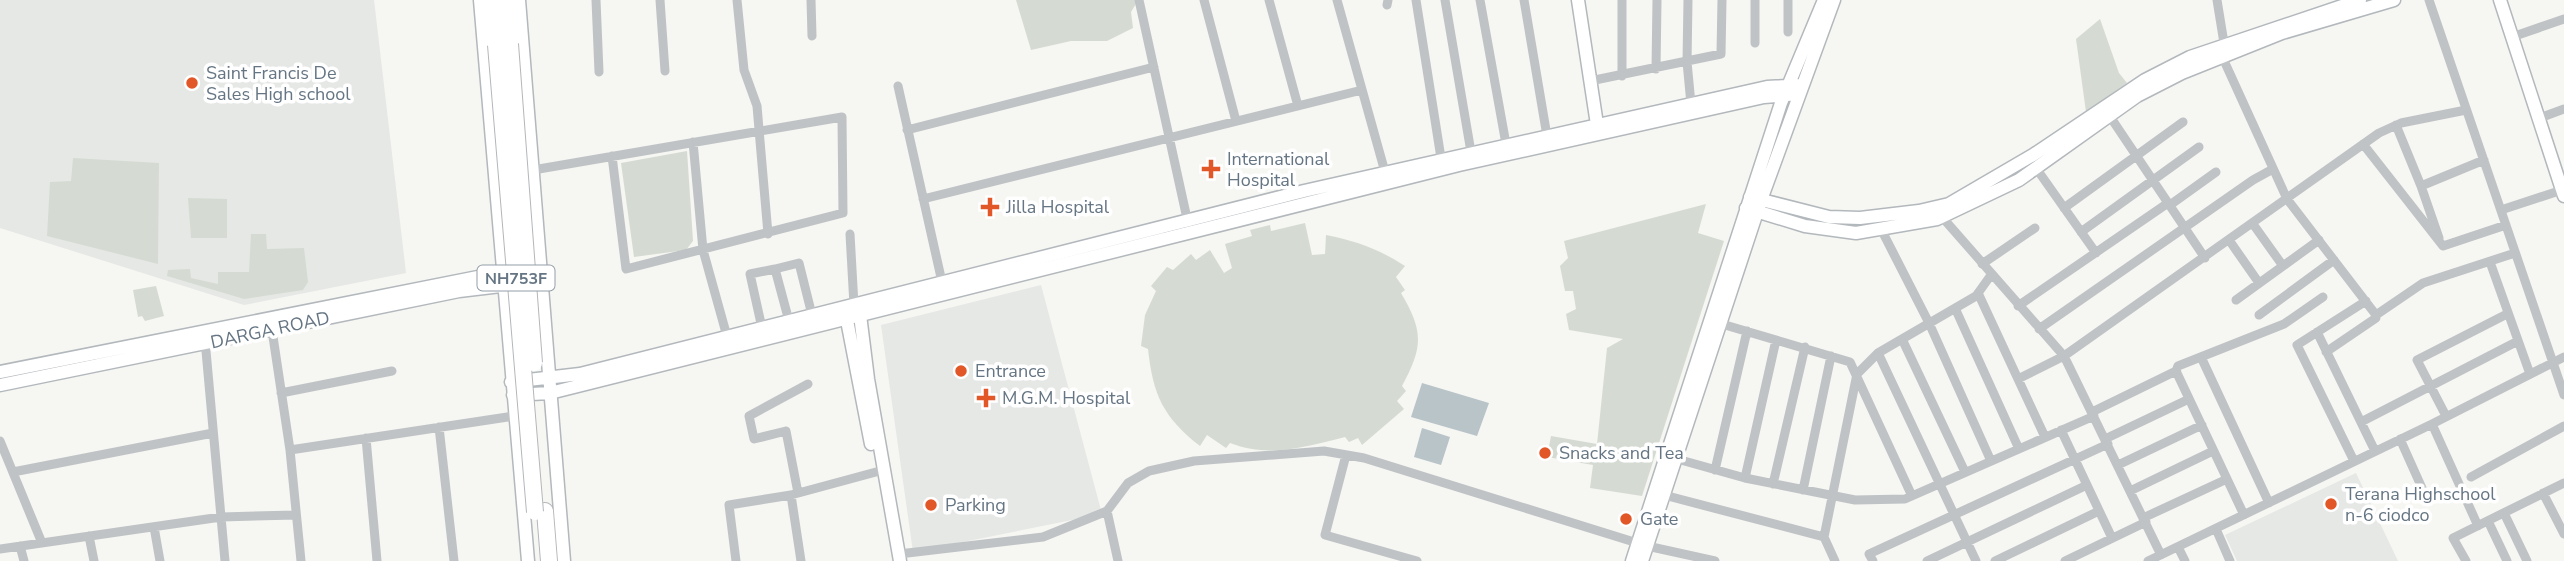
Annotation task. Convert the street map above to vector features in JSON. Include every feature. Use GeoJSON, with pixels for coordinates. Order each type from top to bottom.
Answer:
{"type":"FeatureCollection","features":[{"type":"Feature","properties":{"kind":"highway","name":"NH753F"},"geometry":{"type":"LineString","coordinates":[[492,0],[539,561]]}},
{"type":"Feature","properties":{"kind":"highway","name":"NH753F"},"geometry":{"type":"LineString","coordinates":[[506,0],[549,561]]}},
{"type":"Feature","properties":{"kind":"street"},"geometry":{"type":"LineString","coordinates":[[480,0],[528,561]]}},
{"type":"Feature","properties":{"kind":"street"},"geometry":{"type":"LineString","coordinates":[[519,0],[564,561]]}},
{"type":"Feature","properties":{"kind":"street"},"geometry":{"type":"LineString","coordinates":[[596,0],[599,72]]}},
{"type":"Feature","properties":{"kind":"street"},"geometry":{"type":"LineString","coordinates":[[660,0],[665,71]]}},
{"type":"Feature","properties":{"kind":"street"},"geometry":{"type":"LineString","coordinates":[[737,0],[744,70],[757,106],[768,234]]}},
{"type":"Feature","properties":{"kind":"street"},"geometry":{"type":"LineString","coordinates":[[811,0],[812,36]]}},
{"type":"Feature","properties":{"kind":"street"},"geometry":{"type":"LineString","coordinates":[[1139,0],[1189,226]]}},
{"type":"Feature","properties":{"kind":"street"},"geometry":{"type":"LineString","coordinates":[[1204,0],[1236,121]]}},
{"type":"Feature","properties":{"kind":"street"},"geometry":{"type":"LineString","coordinates":[[1269,0],[1298,106]]}},
{"type":"Feature","properties":{"kind":"street"},"geometry":{"type":"LineString","coordinates":[[1337,0],[1385,172]]}},
{"type":"Feature","properties":{"kind":"street"},"geometry":{"type":"LineString","coordinates":[[1416,0],[1441,158]]}},
{"type":"Feature","properties":{"kind":"street"},"geometry":{"type":"LineString","coordinates":[[1445,0],[1472,152]]}},
{"type":"Feature","properties":{"kind":"street"},"geometry":{"type":"LineString","coordinates":[[1480,0],[1506,144]]}},
{"type":"Feature","properties":{"kind":"street"},"geometry":{"type":"LineString","coordinates":[[1524,0],[1547,136]]}},
{"type":"Feature","properties":{"kind":"street"},"geometry":{"type":"LineString","coordinates":[[1578,0],[1597,130]]}},
{"type":"Feature","properties":{"kind":"street"},"geometry":{"type":"LineString","coordinates":[[1622,0],[1622,76]]}},
{"type":"Feature","properties":{"kind":"street"},"geometry":{"type":"LineString","coordinates":[[1656,69],[1657,0]]}},
{"type":"Feature","properties":{"kind":"street"},"geometry":{"type":"LineString","coordinates":[[1688,0],[1687,62],[1691,104]]}},
{"type":"Feature","properties":{"kind":"street"},"geometry":{"type":"LineString","coordinates":[[1590,81],[1721,54],[1722,0]]}},
{"type":"Feature","properties":{"kind":"street"},"geometry":{"type":"LineString","coordinates":[[1755,0],[1755,43]]}},
{"type":"Feature","properties":{"kind":"street"},"geometry":{"type":"LineString","coordinates":[[1788,0],[1788,32]]}},
{"type":"Feature","properties":{"kind":"street"},"geometry":{"type":"LineString","coordinates":[[1642,561],[1643,544],[1715,322],[1824,0]]}},
{"type":"Feature","properties":{"kind":"street"},"geometry":{"type":"LineString","coordinates":[[1794,90],[1834,0]]}},
{"type":"Feature","properties":{"kind":"street"},"geometry":{"type":"LineString","coordinates":[[2217,0],[2221,48],[2287,199],[2376,315]]}},
{"type":"Feature","properties":{"kind":"street"},"geometry":{"type":"LineString","coordinates":[[1754,204],[1805,226],[1856,233],[1942,217],[1998,191],[2036,168],[2145,80],[2221,48],[2360,0]]}},
{"type":"Feature","properties":{"kind":"street"},"geometry":{"type":"LineString","coordinates":[[2221,48],[2394,0]]}},
{"type":"Feature","properties":{"kind":"street"},"geometry":{"type":"LineString","coordinates":[[2429,0],[2564,395]]}},
{"type":"Feature","properties":{"kind":"street"},"geometry":{"type":"LineString","coordinates":[[2500,0],[2563,193],[2501,210]]}},
{"type":"Feature","properties":{"kind":"street"},"geometry":{"type":"LineString","coordinates":[[2512,37],[2564,19]]}},
{"type":"Feature","properties":{"kind":"street"},"geometry":{"type":"LineString","coordinates":[[908,130],[1154,67]]}},
{"type":"Feature","properties":{"kind":"street"},"geometry":{"type":"LineString","coordinates":[[898,86],[942,282]]}},
{"type":"Feature","properties":{"kind":"street"},"geometry":{"type":"LineString","coordinates":[[923,199],[1362,90]]}},
{"type":"Feature","properties":{"kind":"street"},"geometry":{"type":"LineString","coordinates":[[511,382],[549,379],[728,341],[762,328],[812,315],[853,309],[942,282],[1459,165],[1691,104],[1794,90]]}},
{"type":"Feature","properties":{"kind":"street"},"geometry":{"type":"LineString","coordinates":[[513,395],[550,393],[728,341],[1189,226],[1441,158],[1794,90]]}},
{"type":"Feature","properties":{"kind":"street"},"geometry":{"type":"LineString","coordinates":[[2537,119],[2564,109]]}},
{"type":"Feature","properties":{"kind":"street"},"geometry":{"type":"LineString","coordinates":[[2018,379],[2064,356],[2363,144],[2396,125],[2466,110]]}},
{"type":"Feature","properties":{"kind":"street"},"geometry":{"type":"LineString","coordinates":[[1754,204],[1829,217],[1860,218],[1919,211],[1949,204],[2106,112]]}},
{"type":"Feature","properties":{"kind":"street"},"geometry":{"type":"LineString","coordinates":[[2106,112],[2205,258]]}},
{"type":"Feature","properties":{"kind":"street"},"geometry":{"type":"LineString","coordinates":[[533,170],[612,156],[693,142],[842,117],[843,213],[626,269],[612,156]]}},
{"type":"Feature","properties":{"kind":"street"},"geometry":{"type":"LineString","coordinates":[[2064,208],[2183,122]]}},
{"type":"Feature","properties":{"kind":"street"},"geometry":{"type":"LineString","coordinates":[[2396,125],[2442,246]]}},
{"type":"Feature","properties":{"kind":"street"},"geometry":{"type":"LineString","coordinates":[[693,142],[703,250],[728,341]]}},
{"type":"Feature","properties":{"kind":"street"},"geometry":{"type":"LineString","coordinates":[[2363,144],[2442,246]]}},
{"type":"Feature","properties":{"kind":"street"},"geometry":{"type":"LineString","coordinates":[[2081,232],[2199,147]]}},
{"type":"Feature","properties":{"kind":"street"},"geometry":{"type":"LineString","coordinates":[[2421,186],[2484,160]]}},
{"type":"Feature","properties":{"kind":"street"},"geometry":{"type":"LineString","coordinates":[[2036,168],[2096,253]]}},
{"type":"Feature","properties":{"kind":"street"},"geometry":{"type":"LineString","coordinates":[[2039,329],[2273,169]]}},
{"type":"Feature","properties":{"kind":"street"},"geometry":{"type":"LineString","coordinates":[[2018,306],[2216,172]]}},
{"type":"Feature","properties":{"kind":"street"},"geometry":{"type":"LineString","coordinates":[[1942,217],[2064,356],[2161,555]]}},
{"type":"Feature","properties":{"kind":"street"},"geometry":{"type":"LineString","coordinates":[[2253,224],[2283,266]]}},
{"type":"Feature","properties":{"kind":"street"},"geometry":{"type":"LineString","coordinates":[[2442,246],[2506,225]]}},
{"type":"Feature","properties":{"kind":"street"},"geometry":{"type":"LineString","coordinates":[[1982,264],[2035,228]]}},
{"type":"Feature","properties":{"kind":"street"},"geometry":{"type":"LineString","coordinates":[[1881,229],[1929,323],[1991,461]]}},
{"type":"Feature","properties":{"kind":"street"},"geometry":{"type":"LineString","coordinates":[[850,234],[853,309],[876,471],[897,559]]}},
{"type":"Feature","properties":{"kind":"street"},"geometry":{"type":"LineString","coordinates":[[2230,240],[2259,283]]}},
{"type":"Feature","properties":{"kind":"street"},"geometry":{"type":"LineString","coordinates":[[2236,300],[2319,240]]}},
{"type":"Feature","properties":{"kind":"street"},"geometry":{"type":"LineString","coordinates":[[2326,352],[2423,284],[2515,253]]}},
{"type":"Feature","properties":{"kind":"street"},"geometry":{"type":"LineString","coordinates":[[2259,315],[2334,260]]}},
{"type":"Feature","properties":{"kind":"street"},"geometry":{"type":"LineString","coordinates":[[762,328],[751,274],[799,262],[812,315]]}},
{"type":"Feature","properties":{"kind":"street"},"geometry":{"type":"LineString","coordinates":[[2490,262],[2530,374]]}},
{"type":"Feature","properties":{"kind":"street","name":"DARGA ROAD"},"geometry":{"type":"LineString","coordinates":[[0,372],[204,329],[540,267]]}},
{"type":"Feature","properties":{"kind":"street"},"geometry":{"type":"LineString","coordinates":[[775,269],[789,321]]}},
{"type":"Feature","properties":{"kind":"street"},"geometry":{"type":"LineString","coordinates":[[1835,561],[1824,537],[1830,495],[1857,374],[1878,353],[1978,293],[1991,275]]}},
{"type":"Feature","properties":{"kind":"street","name":"DARGA ROAD"},"geometry":{"type":"LineString","coordinates":[[0,385],[459,292],[541,281]]}},
{"type":"Feature","properties":{"kind":"street"},"geometry":{"type":"LineString","coordinates":[[1978,293],[2045,437]]}},
{"type":"Feature","properties":{"kind":"street"},"geometry":{"type":"LineString","coordinates":[[1671,458],[1745,478],[1855,500],[1905,499],[2061,430],[2176,371],[2178,366],[2284,324],[2323,297]]}},
{"type":"Feature","properties":{"kind":"street"},"geometry":{"type":"LineString","coordinates":[[2354,461],[2297,345],[2366,301]]}},
{"type":"Feature","properties":{"kind":"street"},"geometry":{"type":"LineString","coordinates":[[1955,308],[2019,449]]}},
{"type":"Feature","properties":{"kind":"street"},"geometry":{"type":"LineString","coordinates":[[853,309],[868,379],[897,559]]}},
{"type":"Feature","properties":{"kind":"street"},"geometry":{"type":"LineString","coordinates":[[2446,416],[2417,360],[2507,314]]}},
{"type":"Feature","properties":{"kind":"street"},"geometry":{"type":"LineString","coordinates":[[1715,322],[1850,362],[1912,496]]}},
{"type":"Feature","properties":{"kind":"street"},"geometry":{"type":"LineString","coordinates":[[204,329],[225,561]]}},
{"type":"Feature","properties":{"kind":"street"},"geometry":{"type":"LineString","coordinates":[[272,330],[290,450],[301,561]]}},
{"type":"Feature","properties":{"kind":"street"},"geometry":{"type":"LineString","coordinates":[[1715,470],[1747,331]]}},
{"type":"Feature","properties":{"kind":"street"},"geometry":{"type":"LineString","coordinates":[[2317,332],[2375,451]]}},
{"type":"Feature","properties":{"kind":"street"},"geometry":{"type":"LineString","coordinates":[[1902,339],[1965,472]]}},
{"type":"Feature","properties":{"kind":"street"},"geometry":{"type":"LineString","coordinates":[[1745,478],[1776,340]]}},
{"type":"Feature","properties":{"kind":"street"},"geometry":{"type":"LineString","coordinates":[[2361,422],[2518,341]]}},
{"type":"Feature","properties":{"kind":"street"},"geometry":{"type":"LineString","coordinates":[[1773,484],[1805,347]]}},
{"type":"Feature","properties":{"kind":"street"},"geometry":{"type":"LineString","coordinates":[[1878,353],[1976,561]]}},
{"type":"Feature","properties":{"kind":"street"},"geometry":{"type":"LineString","coordinates":[[1803,490],[1831,356]]}},
{"type":"Feature","properties":{"kind":"street"},"geometry":{"type":"LineString","coordinates":[[2201,357],[2269,503]]}},
{"type":"Feature","properties":{"kind":"street"},"geometry":{"type":"LineString","coordinates":[[2148,561],[2564,357]]}},
{"type":"Feature","properties":{"kind":"street"},"geometry":{"type":"LineString","coordinates":[[281,393],[392,371]]}},
{"type":"Feature","properties":{"kind":"street"},"geometry":{"type":"LineString","coordinates":[[2176,371],[2244,515]]}},
{"type":"Feature","properties":{"kind":"street"},"geometry":{"type":"LineString","coordinates":[[801,561],[786,431],[754,439],[749,416],[808,384]]}},
{"type":"Feature","properties":{"kind":"street"},"geometry":{"type":"LineString","coordinates":[[1873,561],[1869,554],[2075,460],[2189,399]]}},
{"type":"Feature","properties":{"kind":"street"},"geometry":{"type":"LineString","coordinates":[[290,450],[514,416]]}},
{"type":"Feature","properties":{"kind":"street"},"geometry":{"type":"LineString","coordinates":[[2432,424],[2478,526]]}},
{"type":"Feature","properties":{"kind":"street"},"geometry":{"type":"LineString","coordinates":[[2118,465],[2202,425]]}},
{"type":"Feature","properties":{"kind":"street"},"geometry":{"type":"LineString","coordinates":[[2471,477],[2564,426]]}},
{"type":"Feature","properties":{"kind":"street"},"geometry":{"type":"LineString","coordinates":[[439,428],[454,561]]}},
{"type":"Feature","properties":{"kind":"street"},"geometry":{"type":"LineString","coordinates":[[2061,430],[2112,538]]}},
{"type":"Feature","properties":{"kind":"street"},"geometry":{"type":"LineString","coordinates":[[13,472],[213,433]]}},
{"type":"Feature","properties":{"kind":"street"},"geometry":{"type":"LineString","coordinates":[[366,438],[377,561]]}},
{"type":"Feature","properties":{"kind":"street"},"geometry":{"type":"LineString","coordinates":[[2400,439],[2426,497]]}},
{"type":"Feature","properties":{"kind":"street"},"geometry":{"type":"LineString","coordinates":[[0,441],[42,543]]}},
{"type":"Feature","properties":{"kind":"street"},"geometry":{"type":"LineString","coordinates":[[2130,491],[2213,450]]}},
{"type":"Feature","properties":{"kind":"street"},"geometry":{"type":"LineString","coordinates":[[897,559],[1043,537],[1107,511],[1129,484],[1160,468],[1194,461],[1324,451],[1346,455],[1643,544],[1715,561]]}},
{"type":"Feature","properties":{"kind":"street"},"geometry":{"type":"LineString","coordinates":[[1346,455],[1325,535],[1417,561]]}},
{"type":"Feature","properties":{"kind":"street"},"geometry":{"type":"LineString","coordinates":[[1632,561],[1643,544],[1664,495],[1671,458]]}},
{"type":"Feature","properties":{"kind":"street"},"geometry":{"type":"LineString","coordinates":[[736,561],[729,505],[794,494],[876,471]]}},
{"type":"Feature","properties":{"kind":"street"},"geometry":{"type":"LineString","coordinates":[[2065,561],[2227,479]]}},
{"type":"Feature","properties":{"kind":"street"},"geometry":{"type":"LineString","coordinates":[[2466,561],[2453,538],[2564,483]]}},
{"type":"Feature","properties":{"kind":"street"},"geometry":{"type":"LineString","coordinates":[[1927,561],[2087,485]]}},
{"type":"Feature","properties":{"kind":"street"},"geometry":{"type":"LineString","coordinates":[[2543,493],[2564,534]]}},
{"type":"Feature","properties":{"kind":"street"},"geometry":{"type":"LineString","coordinates":[[1664,495],[1824,537]]}},
{"type":"Feature","properties":{"kind":"street"},"geometry":{"type":"LineString","coordinates":[[1107,511],[1118,561]]}},
{"type":"Feature","properties":{"kind":"street"},"geometry":{"type":"LineString","coordinates":[[1996,561],[2099,511]]}},
{"type":"Feature","properties":{"kind":"street"},"geometry":{"type":"LineString","coordinates":[[2504,513],[2527,561]]}},
{"type":"Feature","properties":{"kind":"street"},"geometry":{"type":"LineString","coordinates":[[0,549],[221,517],[296,515]]}},
{"type":"Feature","properties":{"kind":"street"},"geometry":{"type":"LineString","coordinates":[[2488,521],[2507,561]]}},
{"type":"Feature","properties":{"kind":"street"},"geometry":{"type":"LineString","coordinates":[[154,527],[160,561]]}},
{"type":"Feature","properties":{"kind":"street"},"geometry":{"type":"LineString","coordinates":[[2216,529],[2230,561]]}},
{"type":"Feature","properties":{"kind":"street"},"geometry":{"type":"LineString","coordinates":[[89,536],[94,561]]}},
{"type":"Feature","properties":{"kind":"street"},"geometry":{"type":"LineString","coordinates":[[20,546],[24,561]]}},
{"type":"Feature","properties":{"kind":"street"},"geometry":{"type":"LineString","coordinates":[[2178,547],[2185,561]]}},
{"type":"Feature","properties":{"kind":"shaded area","name":"Saint Francis De Sales High school"},"geometry":{"type":"Polygon","coordinates":[[[0,0],[374,0],[406,273],[244,305],[0,228],[0,0]]]}},
{"type":"Feature","properties":{"kind":"shaded area"},"geometry":{"type":"Polygon","coordinates":[[[1016,0],[1137,2],[1131,12],[1133,28],[1107,41],[1071,41],[1031,50],[1016,0]]]}},
{"type":"Feature","properties":{"kind":"shaded area"},"geometry":{"type":"Polygon","coordinates":[[[2100,19],[2119,73],[2127,83],[2086,112],[2076,39],[2100,19]]]}},
{"type":"Feature","properties":{"kind":"shaded area"},"geometry":{"type":"Polygon","coordinates":[[[687,151],[693,241],[686,250],[634,257],[621,163],[687,151]]]}},
{"type":"Feature","properties":{"kind":"shaded area"},"geometry":{"type":"Polygon","coordinates":[[[73,158],[159,163],[158,264],[47,236],[50,182],[71,181],[73,158]]]}},
{"type":"Feature","properties":{"kind":"shaded area"},"geometry":{"type":"Polygon","coordinates":[[[188,198],[227,199],[227,238],[191,238],[188,198]]]}},
{"type":"Feature","properties":{"kind":"shaded area"},"geometry":{"type":"Polygon","coordinates":[[[1706,204],[1698,233],[1724,241],[1642,496],[1590,488],[1593,465],[1547,457],[1551,436],[1597,444],[1607,348],[1623,339],[1569,330],[1566,314],[1576,309],[1573,291],[1565,291],[1560,266],[1568,258],[1564,241],[1706,204]]]}},
{"type":"Feature","properties":{"kind":"shaded area"},"geometry":{"type":"Polygon","coordinates":[[[1305,223],[1312,255],[1325,254],[1326,235],[1367,246],[1405,266],[1396,277],[1405,290],[1401,293],[1414,319],[1418,340],[1414,360],[1402,386],[1406,391],[1397,401],[1404,409],[1362,445],[1358,438],[1349,442],[1345,437],[1288,449],[1259,450],[1230,443],[1226,448],[1207,435],[1200,446],[1177,425],[1162,404],[1153,379],[1148,349],[1141,346],[1145,315],[1156,291],[1151,286],[1167,267],[1173,270],[1191,254],[1196,260],[1210,250],[1224,273],[1232,268],[1225,244],[1252,236],[1250,230],[1270,225],[1271,231],[1305,223]]]}},
{"type":"Feature","properties":{"kind":"shaded area"},"geometry":{"type":"Polygon","coordinates":[[[251,234],[266,234],[267,249],[304,248],[308,282],[303,290],[244,299],[167,276],[168,270],[190,269],[191,278],[218,284],[218,272],[249,272],[251,234]]]}},
{"type":"Feature","properties":{"kind":"shaded area"},"geometry":{"type":"Polygon","coordinates":[[[1041,285],[1102,514],[913,552],[881,325],[1041,285]]]}},
{"type":"Feature","properties":{"kind":"shaded area"},"geometry":{"type":"Polygon","coordinates":[[[156,286],[164,316],[145,321],[142,316],[138,317],[133,290],[156,286]]]}},
{"type":"Feature","properties":{"kind":"shaded area"},"geometry":{"type":"Polygon","coordinates":[[[1422,383],[1489,403],[1477,436],[1411,417],[1422,383]]]}},
{"type":"Feature","properties":{"kind":"shaded area"},"geometry":{"type":"Polygon","coordinates":[[[1422,428],[1450,437],[1441,465],[1414,457],[1422,428]]]}},
{"type":"Feature","properties":{"kind":"shaded area","name":"Terana Highschool n-6 ciodco"},"geometry":{"type":"Polygon","coordinates":[[[2356,473],[2398,561],[2237,561],[2225,535],[2356,473]]]}},
{"type":"Feature","properties":{"kind":"place","name":"Saint Francis De Sales High school"},"geometry":{"type":"Point","coordinates":[192,83]}},
{"type":"Feature","properties":{"kind":"place","name":"International Hospital"},"geometry":{"type":"Point","coordinates":[1211,169]}},
{"type":"Feature","properties":{"kind":"place","name":"Jilla Hospital"},"geometry":{"type":"Point","coordinates":[990,207]}},
{"type":"Feature","properties":{"kind":"place","name":"Entrance"},"geometry":{"type":"Point","coordinates":[961,371]}},
{"type":"Feature","properties":{"kind":"place","name":"M.G.M. Hospital"},"geometry":{"type":"Point","coordinates":[986,398]}},
{"type":"Feature","properties":{"kind":"place","name":"Snacks and Tea"},"geometry":{"type":"Point","coordinates":[1545,453]}},
{"type":"Feature","properties":{"kind":"place","name":"Terana Highschool n-6 ciodco"},"geometry":{"type":"Point","coordinates":[2331,504]}},
{"type":"Feature","properties":{"kind":"place","name":"Parking"},"geometry":{"type":"Point","coordinates":[931,505]}},
{"type":"Feature","properties":{"kind":"place","name":"Gate"},"geometry":{"type":"Point","coordinates":[1626,519]}}]}
